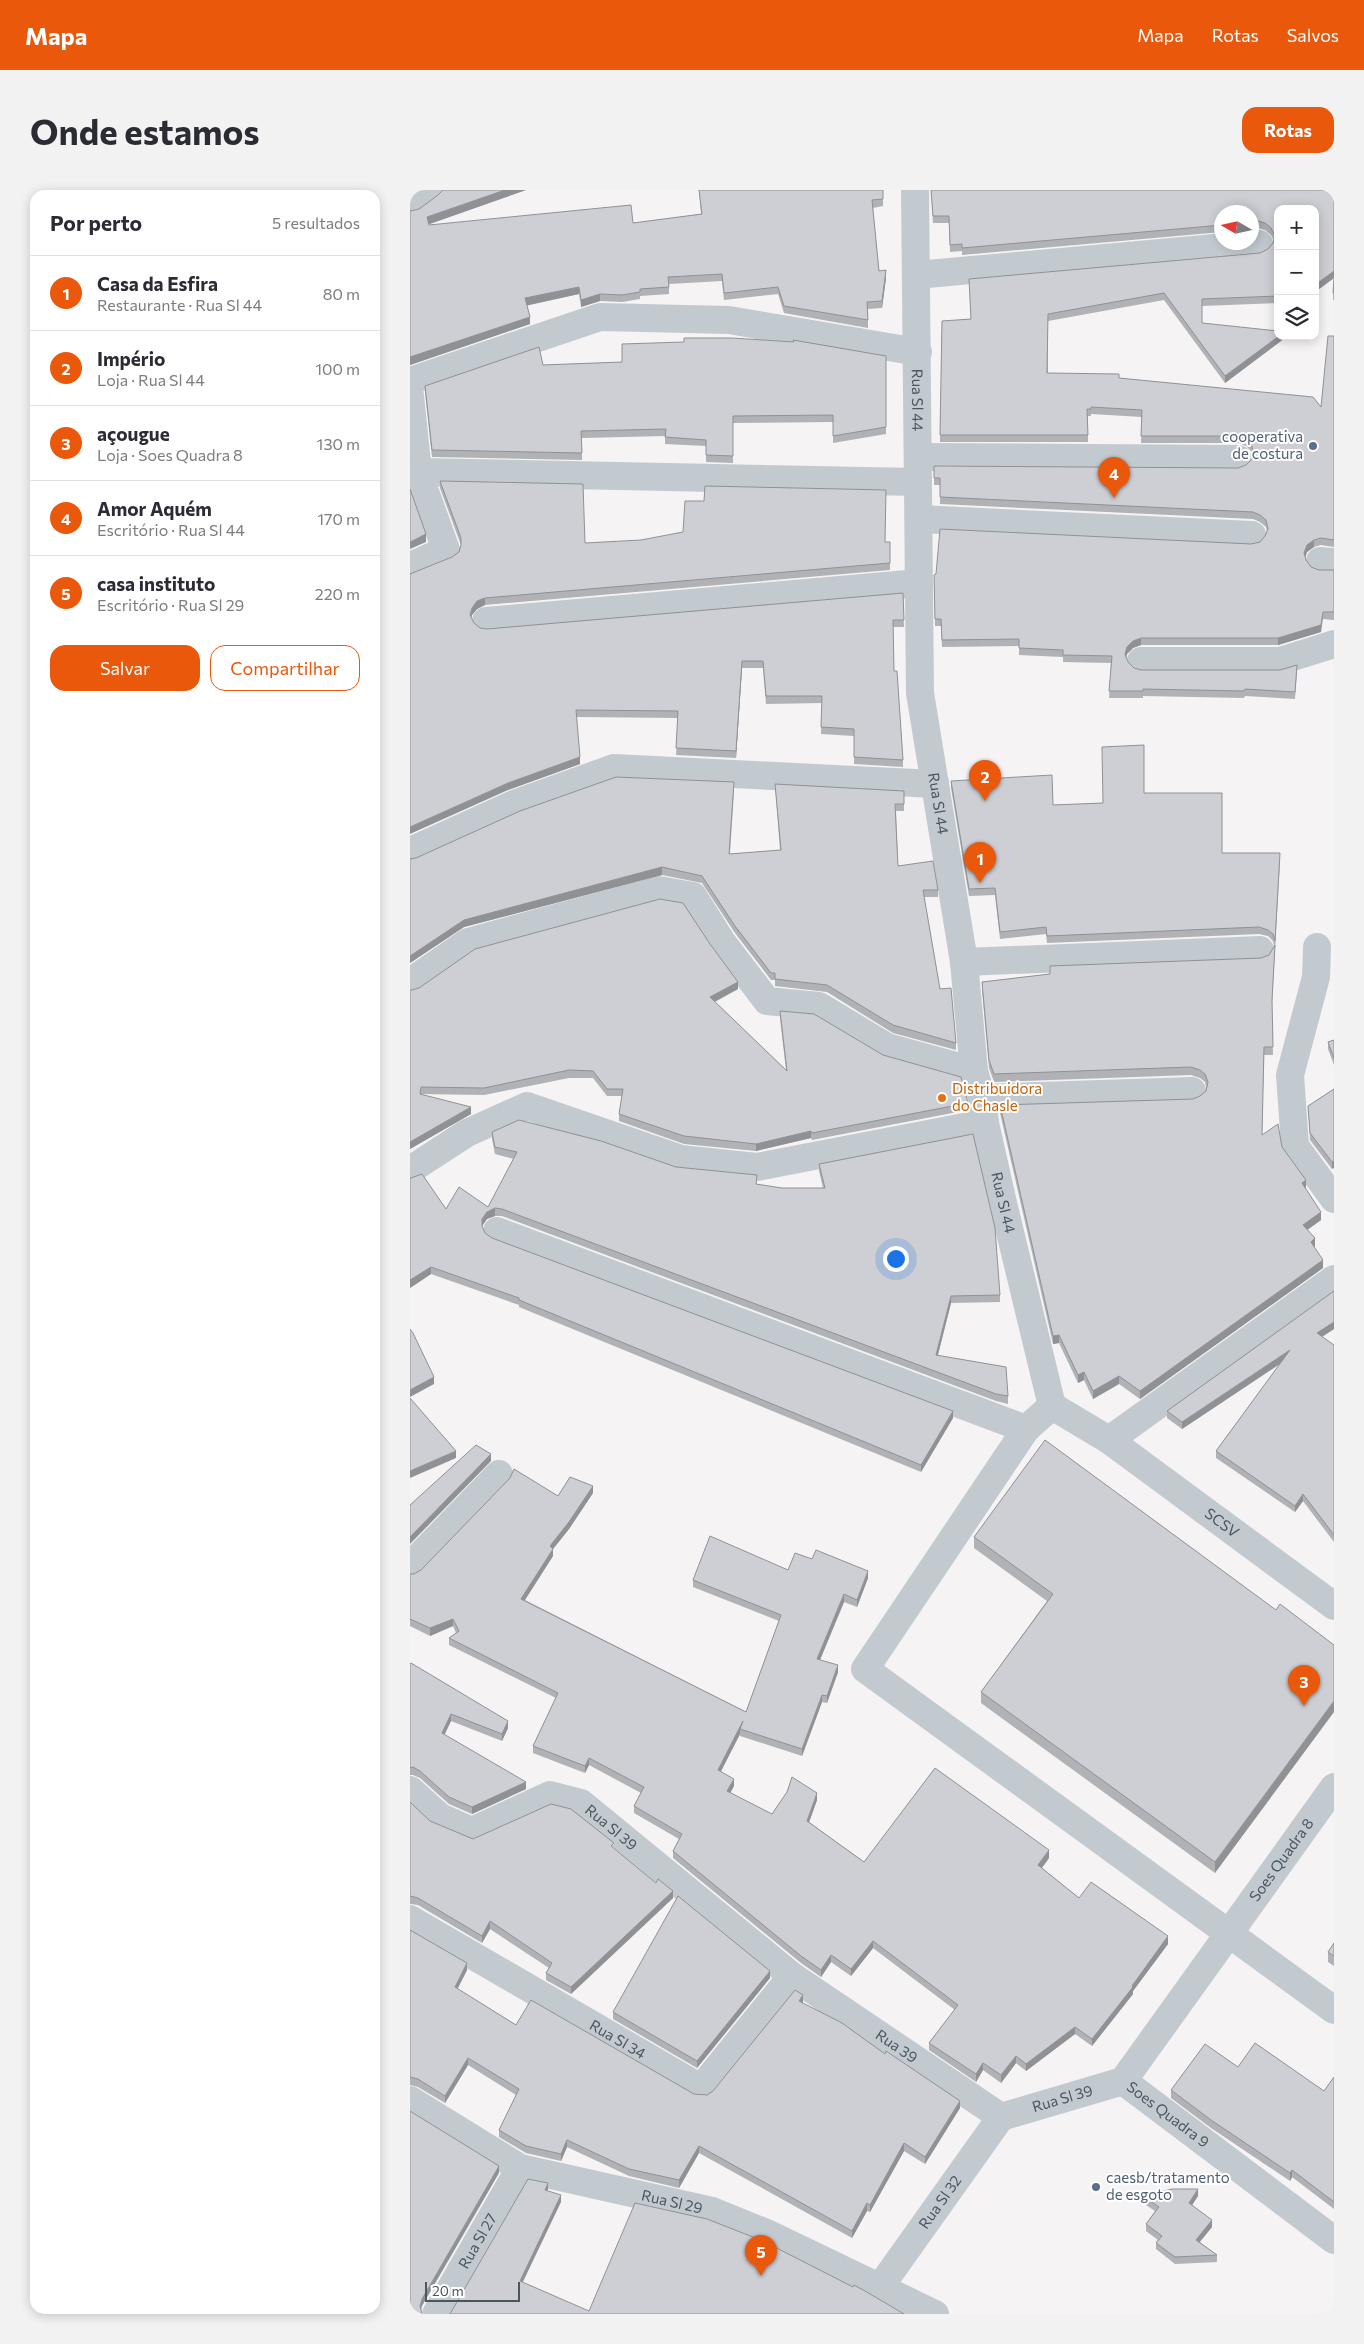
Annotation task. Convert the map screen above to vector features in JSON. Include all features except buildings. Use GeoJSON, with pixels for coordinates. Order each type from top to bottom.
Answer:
{"type":"FeatureCollection","features":[{"type":"Feature","properties":{"kind":"street"},"geometry":{"type":"LineString","coordinates":[[410,203],[430,190]]}},
{"type":"Feature","properties":{"kind":"street","name":"Rua Sl 44"},"geometry":{"type":"LineString","coordinates":[[915,190],[920,693],[964,962],[974,1071],[1052,1406]]}},
{"type":"Feature","properties":{"kind":"street"},"geometry":{"type":"LineString","coordinates":[[916,275],[1214,248]]}},
{"type":"Feature","properties":{"kind":"street"},"geometry":{"type":"LineString","coordinates":[[410,381],[600,317],[729,320],[918,352]]}},
{"type":"Feature","properties":{"kind":"street"},"geometry":{"type":"LineString","coordinates":[[410,396],[414,474],[446,550],[410,566]]}},
{"type":"Feature","properties":{"kind":"street"},"geometry":{"type":"LineString","coordinates":[[414,474],[918,469],[1238,459]]}},
{"type":"Feature","properties":{"kind":"street"},"geometry":{"type":"LineString","coordinates":[[919,518],[1252,534]]}},
{"type":"Feature","properties":{"kind":"street"},"geometry":{"type":"LineString","coordinates":[[486,621],[919,583]]}},
{"type":"Feature","properties":{"kind":"street"},"geometry":{"type":"LineString","coordinates":[[1141,661],[1280,661],[1334,644]]}},
{"type":"Feature","properties":{"kind":"street"},"geometry":{"type":"LineString","coordinates":[[410,851],[514,804],[614,768],[935,784]]}},
{"type":"Feature","properties":{"kind":"street"},"geometry":{"type":"LineString","coordinates":[[410,982],[468,942],[659,890],[693,896],[722,942],[767,1001],[819,1006],[887,1047],[974,1071]]}},
{"type":"Feature","properties":{"kind":"street"},"geometry":{"type":"LineString","coordinates":[[1317,947],[1316,977],[1290,1075],[1295,1146],[1334,1199]]}},
{"type":"Feature","properties":{"kind":"street"},"geometry":{"type":"LineString","coordinates":[[964,962],[1260,950]]}},
{"type":"Feature","properties":{"kind":"street"},"geometry":{"type":"LineString","coordinates":[[410,1170],[467,1133],[527,1106],[681,1158],[757,1167],[983,1111],[1192,1091]]}},
{"type":"Feature","properties":{"kind":"street"},"geometry":{"type":"LineString","coordinates":[[497,1231],[1026,1429]]}},
{"type":"Feature","properties":{"kind":"street"},"geometry":{"type":"LineString","coordinates":[[1109,1440],[1334,1279]]}},
{"type":"Feature","properties":{"kind":"street"},"geometry":{"type":"LineString","coordinates":[[1052,1406],[1026,1429],[865,1669],[1334,2010]]}},
{"type":"Feature","properties":{"kind":"street","name":"SCSV"},"geometry":{"type":"LineString","coordinates":[[1052,1406],[1109,1440],[1334,1606]]}},
{"type":"Feature","properties":{"kind":"street"},"geometry":{"type":"LineString","coordinates":[[410,1566],[499,1474]]}},
{"type":"Feature","properties":{"kind":"street","name":"Soes Quadra 8"},"geometry":{"type":"LineString","coordinates":[[1229,1933],[1334,1787]]}},
{"type":"Feature","properties":{"kind":"street","name":"Rua Sl 39"},"geometry":{"type":"LineString","coordinates":[[410,1790],[440,1817],[472,1831],[550,1795],[581,1803],[792,1976]]}},
{"type":"Feature","properties":{"kind":"street","name":"Rua Sl 34"},"geometry":{"type":"LineString","coordinates":[[410,1919],[701,2088],[792,1976]]}},
{"type":"Feature","properties":{"kind":"street","name":"Soes Quadra 9"},"geometry":{"type":"LineString","coordinates":[[1229,1933],[1122,2080],[1334,2240]]}},
{"type":"Feature","properties":{"kind":"street","name":"Rua 39"},"geometry":{"type":"LineString","coordinates":[[792,1976],[1001,2117]]}},
{"type":"Feature","properties":{"kind":"street","name":"Rua Sl 39"},"geometry":{"type":"LineString","coordinates":[[1001,2117],[1122,2080]]}},
{"type":"Feature","properties":{"kind":"street","name":"Rua Sl 29"},"geometry":{"type":"LineString","coordinates":[[410,2100],[520,2168],[712,2211],[769,2234],[934,2314]]}},
{"type":"Feature","properties":{"kind":"street","name":"Rua Sl 32"},"geometry":{"type":"LineString","coordinates":[[880,2288],[1001,2117]]}},
{"type":"Feature","properties":{"kind":"street","name":"Rua Sl 27"},"geometry":{"type":"LineString","coordinates":[[436,2314],[520,2168]]}},
{"type":"Feature","properties":{"kind":"place","name":"cooperativa de costura"},"geometry":{"type":"Point","coordinates":[1313,446]}},
{"type":"Feature","properties":{"kind":"place","name":"Amor Aquém"},"geometry":{"type":"Point","coordinates":[1114,498]}},
{"type":"Feature","properties":{"kind":"place","name":"Império"},"geometry":{"type":"Point","coordinates":[985,801]}},
{"type":"Feature","properties":{"kind":"place","name":"Casa da Esfira"},"geometry":{"type":"Point","coordinates":[980,883]}},
{"type":"Feature","properties":{"kind":"place","name":"Distribuidora do Chasle"},"geometry":{"type":"Point","coordinates":[942,1098]}},
{"type":"Feature","properties":{"kind":"place","name":"açougue"},"geometry":{"type":"Point","coordinates":[1304,1706]}},
{"type":"Feature","properties":{"kind":"place","name":"caesb/tratamento de esgoto"},"geometry":{"type":"Point","coordinates":[1096,2187]}},
{"type":"Feature","properties":{"kind":"place","name":"casa instituto"},"geometry":{"type":"Point","coordinates":[761,2276]}}]}
